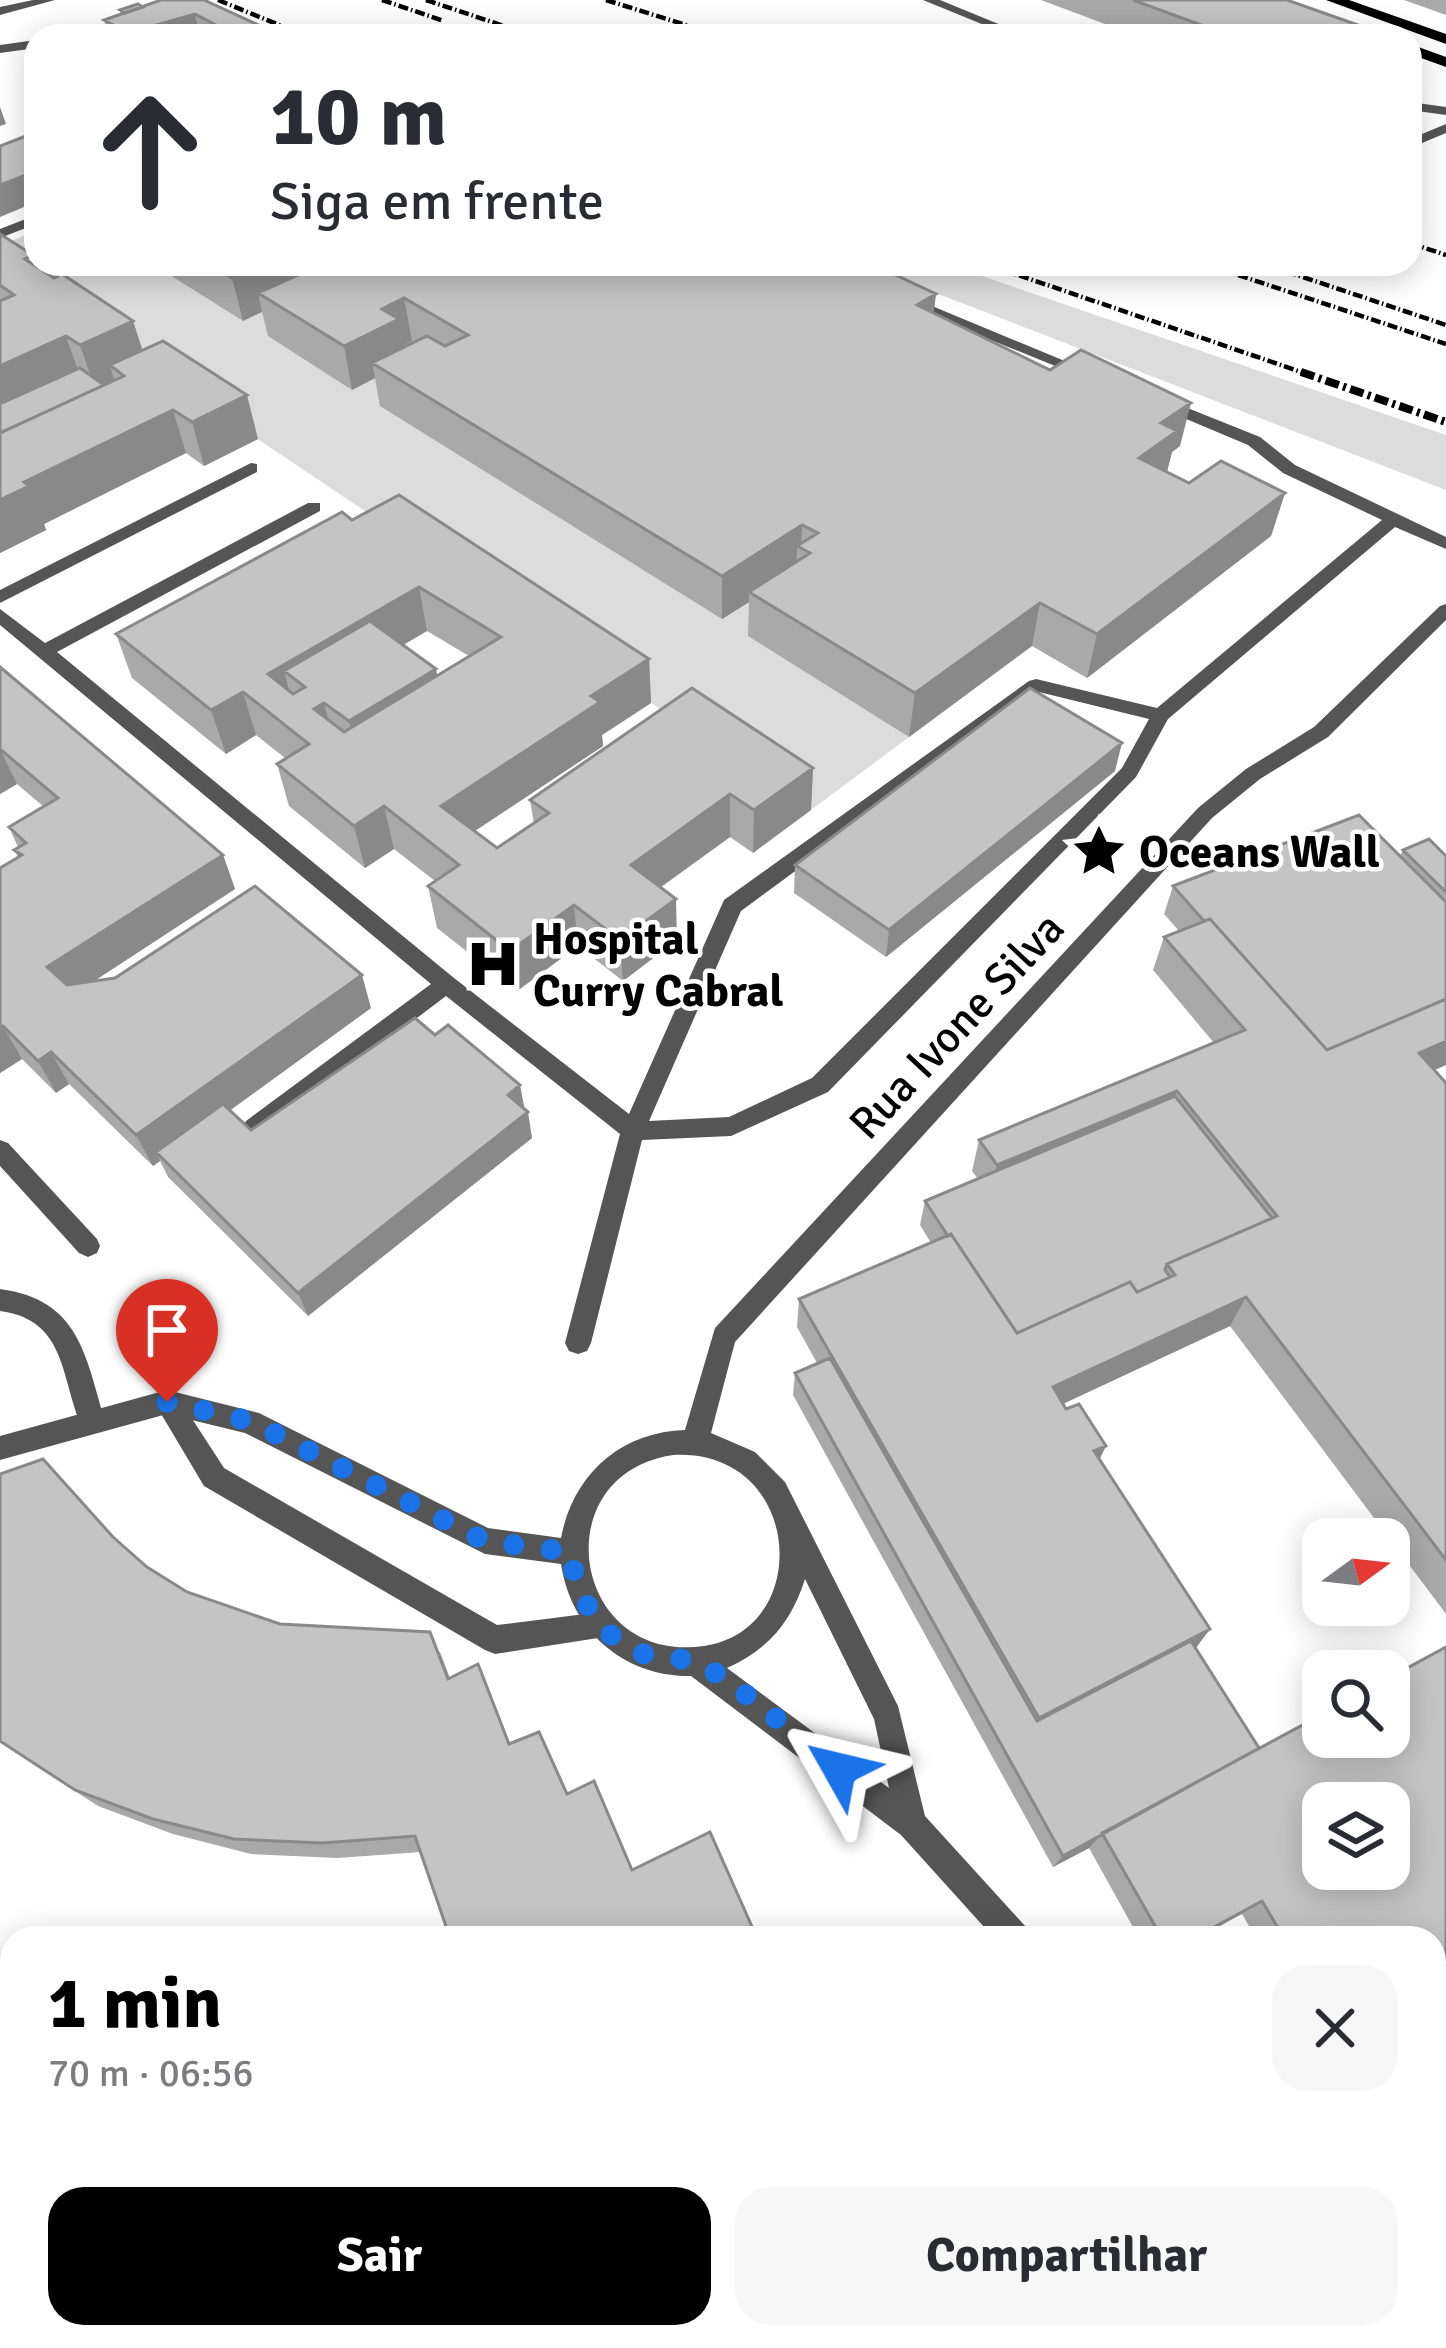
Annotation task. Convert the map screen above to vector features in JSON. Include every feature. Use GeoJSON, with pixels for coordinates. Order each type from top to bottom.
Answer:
{"type":"FeatureCollection","features":[{"type":"Feature","properties":{"kind":"main road"},"geometry":{"type":"LineString","coordinates":[[1334,0],[1403,24]]}},
{"type":"Feature","properties":{"kind":"street"},"geometry":{"type":"LineString","coordinates":[[0,11],[50,0]]}},
{"type":"Feature","properties":{"kind":"street"},"geometry":{"type":"LineString","coordinates":[[929,0],[991,24]]}},
{"type":"Feature","properties":{"kind":"street"},"geometry":{"type":"LineString","coordinates":[[894,296],[1106,381]]}},
{"type":"Feature","properties":{"kind":"street"},"geometry":{"type":"LineString","coordinates":[[1148,398],[1254,441],[1289,470],[1446,544]]}},
{"type":"Feature","properties":{"kind":"street"},"geometry":{"type":"LineString","coordinates":[[0,597],[251,468]]}},
{"type":"Feature","properties":{"kind":"street"},"geometry":{"type":"LineString","coordinates":[[44,651],[314,507]]}},
{"type":"Feature","properties":{"kind":"street"},"geometry":{"type":"LineString","coordinates":[[0,615],[446,984],[633,1132],[731,1126],[820,1085],[1129,772],[1161,715],[1395,518]]}},
{"type":"Feature","properties":{"kind":"street","name":"Rua Ivone Silva"},"geometry":{"type":"LineString","coordinates":[[695,1443],[724,1336],[1204,813],[1252,774],[1321,732],[1446,610]]}},
{"type":"Feature","properties":{"kind":"street"},"geometry":{"type":"LineString","coordinates":[[578,1343],[633,1132],[732,906],[1036,685],[1161,715]]}},
{"type":"Feature","properties":{"kind":"street"},"geometry":{"type":"LineString","coordinates":[[254,1128],[446,984]]}},
{"type":"Feature","properties":{"kind":"street"},"geometry":{"type":"LineString","coordinates":[[0,1150],[88,1246]]}},
{"type":"Feature","properties":{"kind":"street"},"geometry":{"type":"LineString","coordinates":[[0,1300],[27,1300],[57,1320],[92,1421]]}},
{"type":"Feature","properties":{"kind":"street"},"geometry":{"type":"LineString","coordinates":[[0,1448],[167,1402],[250,1421],[485,1541],[570,1552]]}},
{"type":"Feature","properties":{"kind":"street"},"geometry":{"type":"LineString","coordinates":[[167,1402],[214,1477],[495,1640],[601,1626]]}},
{"type":"Feature","properties":{"kind":"street"},"geometry":{"type":"LineString","coordinates":[[795,1530],[796,1566],[773,1615],[761,1630],[730,1651],[693,1660],[658,1658],[628,1647],[601,1626],[574,1580],[570,1552],[578,1516],[596,1484],[624,1460],[658,1446],[695,1443],[730,1451],[760,1470],[783,1498],[888,1716],[912,1824]]}},
{"type":"Feature","properties":{"kind":"street"},"geometry":{"type":"LineString","coordinates":[[693,1660],[912,1824],[1004,1926]]}},
{"type":"Feature","properties":{"kind":"shaded area"},"geometry":{"type":"Polygon","coordinates":[[[24,236],[24,268],[0,245],[24,236]]]}},
{"type":"Feature","properties":{"kind":"shaded area"},"geometry":{"type":"Polygon","coordinates":[[[33,276],[171,276],[243,321],[300,295],[389,352],[412,341],[800,568],[909,737],[811,810],[77,318],[33,276]]]}},
{"type":"Feature","properties":{"kind":"shaded area"},"geometry":{"type":"Polygon","coordinates":[[[892,276],[982,276],[1446,435],[1446,490],[892,276]]]}},
{"type":"Feature","properties":{"kind":"building"},"geometry":{"type":"Polygon","coordinates":[[[161,0],[204,0],[256,24],[214,24],[195,14],[160,24],[104,20],[161,0]]]}},
{"type":"Feature","properties":{"kind":"building"},"geometry":{"type":"Polygon","coordinates":[[[1133,0],[1287,0],[1355,24],[1198,24],[1133,0]]]}},
{"type":"Feature","properties":{"kind":"building"},"geometry":{"type":"Polygon","coordinates":[[[24,137],[24,176],[0,185],[0,146],[24,137]]]}},
{"type":"Feature","properties":{"kind":"building"},"geometry":{"type":"Polygon","coordinates":[[[0,234],[24,249],[24,276],[65,276],[133,321],[80,345],[66,336],[0,366],[0,301],[14,295],[0,285],[0,234]]]}},
{"type":"Feature","properties":{"kind":"building"},"geometry":{"type":"Polygon","coordinates":[[[296,276],[898,276],[936,294],[917,305],[1050,370],[1081,350],[1191,403],[1161,423],[1177,431],[1139,458],[1189,483],[1221,461],[1285,493],[1097,634],[1040,603],[915,693],[749,592],[810,553],[797,546],[818,533],[802,525],[722,576],[372,363],[427,336],[445,346],[468,335],[404,298],[382,309],[399,319],[344,346],[258,293],[296,276]]]}},
{"type":"Feature","properties":{"kind":"building"},"geometry":{"type":"Polygon","coordinates":[[[163,341],[247,395],[192,422],[173,410],[24,482],[29,486],[0,500],[0,433],[124,376],[110,365],[163,341]]]}},
{"type":"Feature","properties":{"kind":"building"},"geometry":{"type":"Polygon","coordinates":[[[80,368],[104,385],[0,433],[0,404],[80,368]]]}},
{"type":"Feature","properties":{"kind":"building"},"geometry":{"type":"Polygon","coordinates":[[[399,495],[649,659],[591,696],[600,702],[441,806],[497,848],[549,813],[530,800],[692,688],[813,768],[754,810],[730,794],[631,865],[676,899],[620,940],[574,905],[510,951],[428,886],[459,865],[384,806],[354,826],[277,764],[309,744],[243,692],[211,710],[116,634],[342,512],[352,520],[399,495]],[[419,587],[268,674],[293,694],[305,687],[284,671],[370,621],[436,669],[349,721],[324,703],[314,709],[344,732],[501,637],[419,587]]]}},
{"type":"Feature","properties":{"kind":"building"},"geometry":{"type":"Polygon","coordinates":[[[0,667],[223,855],[47,967],[67,985],[115,978],[255,886],[362,975],[136,1135],[51,1052],[38,1061],[0,1028],[0,868],[22,855],[14,850],[26,843],[9,827],[58,798],[0,749],[0,667]]]}},
{"type":"Feature","properties":{"kind":"building"},"geometry":{"type":"Polygon","coordinates":[[[1030,688],[1122,743],[889,930],[795,865],[1030,688]]]}},
{"type":"Feature","properties":{"kind":"building"},"geometry":{"type":"Polygon","coordinates":[[[1359,815],[1446,902],[1446,999],[1327,1050],[1210,919],[1204,921],[1173,886],[1359,815]]]}},
{"type":"Feature","properties":{"kind":"building"},"geometry":{"type":"Polygon","coordinates":[[[1429,839],[1446,856],[1446,892],[1403,850],[1429,839]]]}},
{"type":"Feature","properties":{"kind":"building"},"geometry":{"type":"Polygon","coordinates":[[[1210,919],[1327,1050],[1446,999],[1446,1041],[1419,1053],[1446,1083],[1446,1560],[1246,1297],[1053,1387],[1066,1409],[1079,1404],[1106,1446],[1094,1451],[1210,1629],[1039,1718],[799,1299],[951,1234],[1017,1333],[1130,1282],[1137,1292],[1175,1275],[1167,1264],[1277,1216],[1177,1091],[997,1165],[979,1140],[1245,1030],[1164,937],[1210,919]]]}},
{"type":"Feature","properties":{"kind":"building"},"geometry":{"type":"Polygon","coordinates":[[[415,1018],[435,1035],[448,1025],[520,1085],[508,1095],[528,1112],[298,1293],[156,1152],[223,1104],[251,1130],[415,1018]]]}},
{"type":"Feature","properties":{"kind":"building"},"geometry":{"type":"Polygon","coordinates":[[[1175,1096],[1272,1218],[1167,1264],[1170,1277],[1137,1292],[1130,1282],[1017,1333],[925,1201],[1175,1096]]]}},
{"type":"Feature","properties":{"kind":"building"},"geometry":{"type":"Polygon","coordinates":[[[830,1358],[1037,1721],[1191,1641],[1259,1748],[1063,1856],[795,1373],[830,1358]]]}},
{"type":"Feature","properties":{"kind":"building"},"geometry":{"type":"Polygon","coordinates":[[[43,1459],[113,1537],[147,1567],[187,1592],[280,1624],[430,1632],[448,1679],[478,1664],[509,1744],[539,1732],[567,1794],[594,1781],[632,1870],[710,1832],[752,1926],[446,1926],[415,1836],[322,1843],[234,1839],[153,1819],[75,1790],[0,1741],[0,1474],[43,1459]]]}},
{"type":"Feature","properties":{"kind":"building"},"geometry":{"type":"Polygon","coordinates":[[[1446,1647],[1446,1926],[1277,1926],[1262,1901],[1216,1926],[1155,1926],[1102,1833],[1302,1725],[1302,1758],[1410,1758],[1410,1667],[1446,1647]]]}},
{"type":"Feature","properties":{"kind":"railway"},"geometry":{"type":"LineString","coordinates":[[218,0],[277,24]]}},
{"type":"Feature","properties":{"kind":"railway"},"geometry":{"type":"LineString","coordinates":[[382,0],[444,21]]}},
{"type":"Feature","properties":{"kind":"railway"},"geometry":{"type":"LineString","coordinates":[[426,0],[498,24]]}},
{"type":"Feature","properties":{"kind":"railway"},"geometry":{"type":"LineString","coordinates":[[606,0],[683,24]]}},
{"type":"Feature","properties":{"kind":"railway"},"geometry":{"type":"LineString","coordinates":[[1422,247],[1446,255]]}},
{"type":"Feature","properties":{"kind":"railway"},"geometry":{"type":"LineString","coordinates":[[1021,276],[1310,375]]}},
{"type":"Feature","properties":{"kind":"railway"},"geometry":{"type":"LineString","coordinates":[[1241,276],[1446,344]]}},
{"type":"Feature","properties":{"kind":"railway"},"geometry":{"type":"LineString","coordinates":[[1300,276],[1446,325]]}},
{"type":"Feature","properties":{"kind":"railway"},"geometry":{"type":"LineString","coordinates":[[1301,372],[1446,422]]}},
{"type":"Feature","properties":{"kind":"place","name":"Oceans Wall"},"geometry":{"type":"Point","coordinates":[1099,851]}},
{"type":"Feature","properties":{"kind":"place","name":"Hospital Curry Cabral"},"geometry":{"type":"Point","coordinates":[493,964]}},
{"type":"Feature","properties":{"kind":"route"},"geometry":{"type":"LineString","coordinates":[[167,1402],[250,1421],[485,1541],[570,1552],[574,1580],[601,1626],[628,1647],[658,1658],[693,1660],[839,1769]]}}]}
